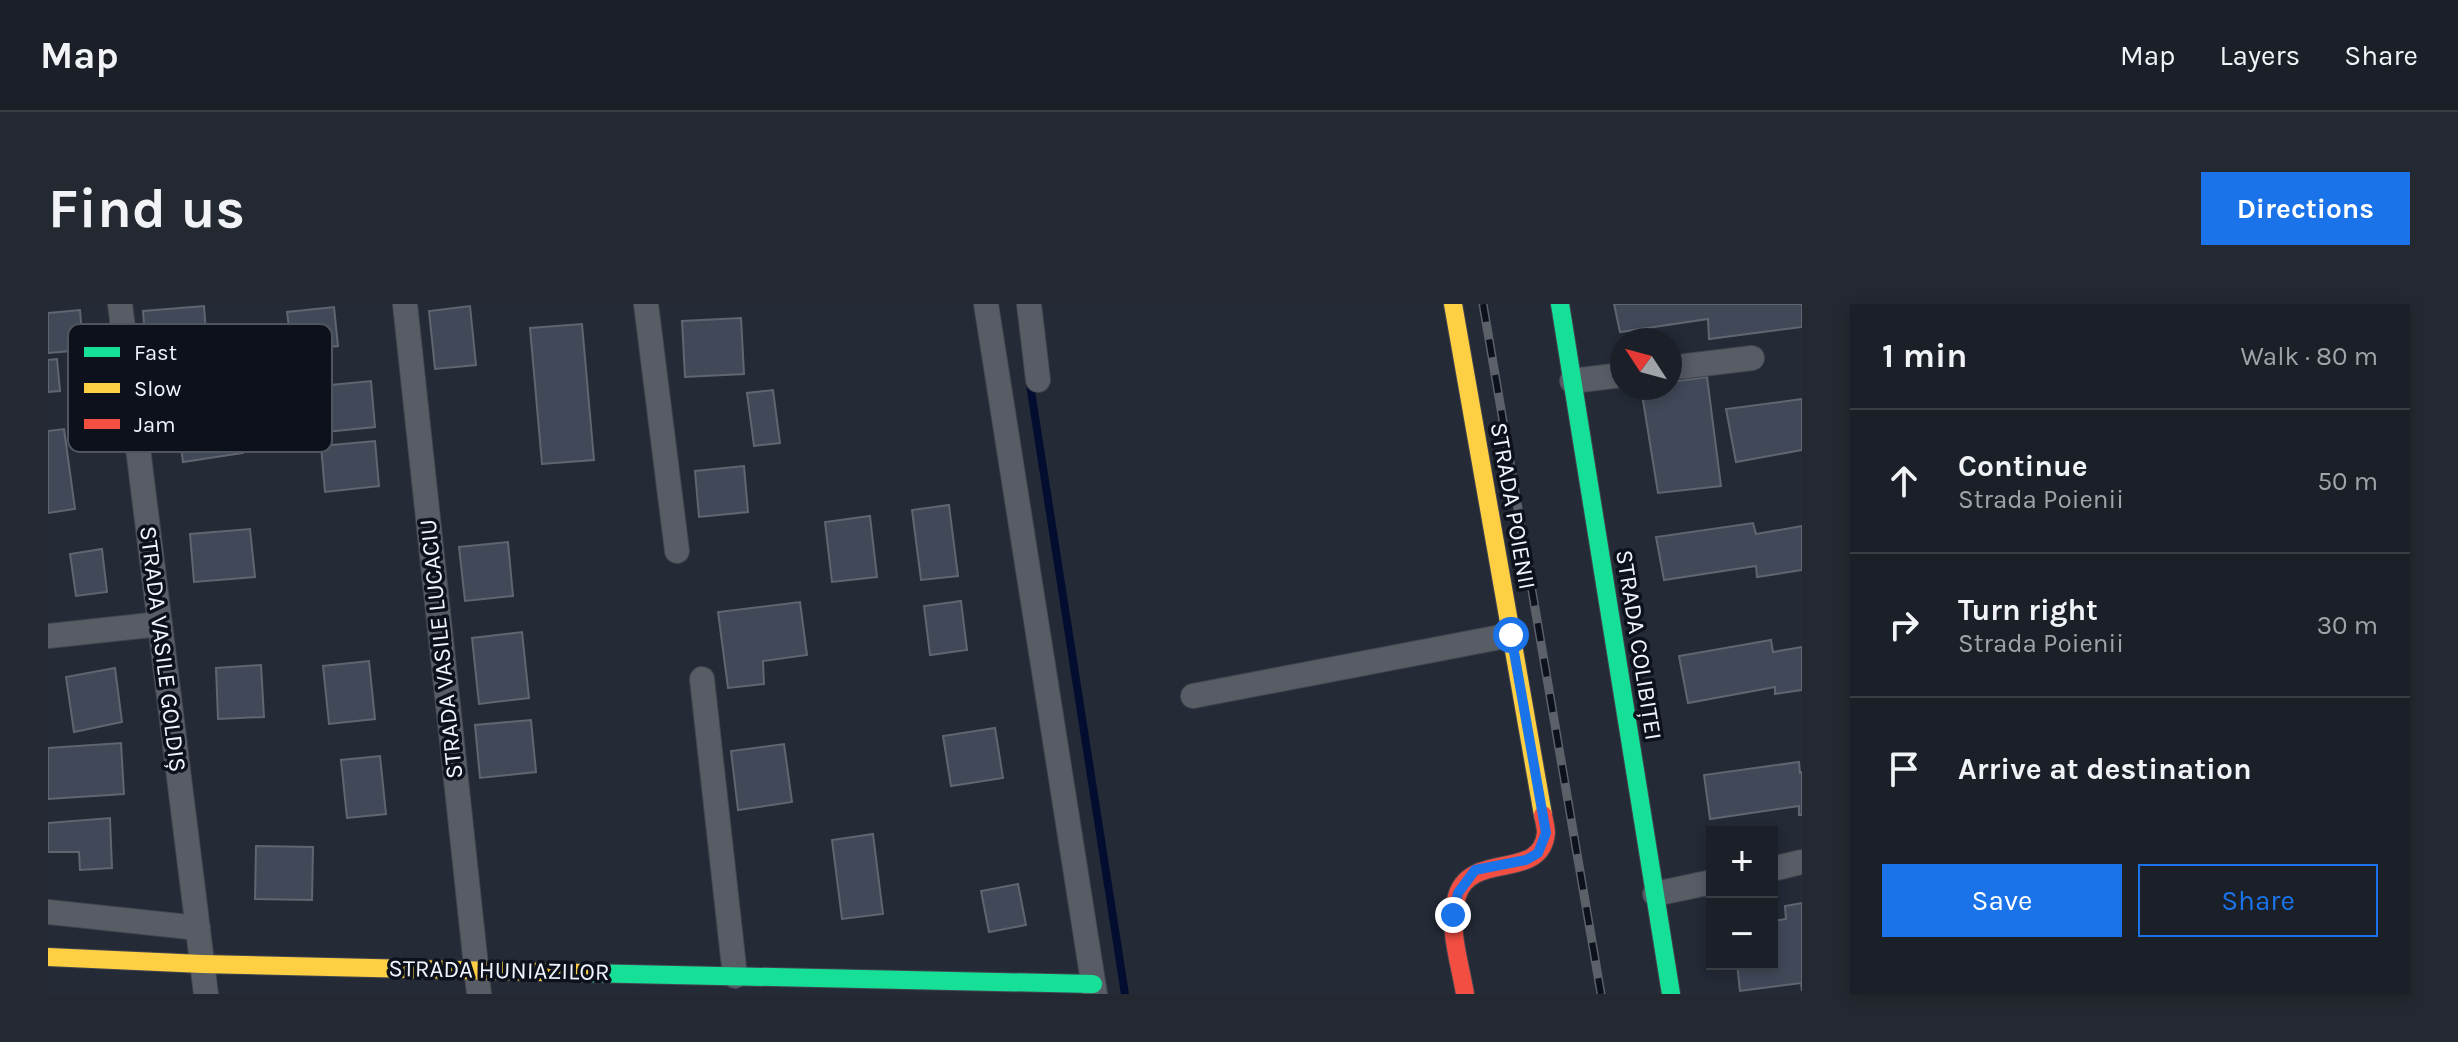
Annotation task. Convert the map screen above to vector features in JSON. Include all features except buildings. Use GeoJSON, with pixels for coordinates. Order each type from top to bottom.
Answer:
{"type":"FeatureCollection","features":[{"type":"Feature","properties":{"kind":"street","name":"STRADA VASILE GOLDIȘ"},"geometry":{"type":"LineString","coordinates":[[120,304],[122,324]]}},
{"type":"Feature","properties":{"kind":"street","name":"STRADA VASILE LUCACIU"},"geometry":{"type":"LineString","coordinates":[[405,304],[477,982]]}},
{"type":"Feature","properties":{"kind":"street"},"geometry":{"type":"LineString","coordinates":[[646,304],[677,551]]}},
{"type":"Feature","properties":{"kind":"street"},"geometry":{"type":"LineString","coordinates":[[986,304],[1094,989]]}},
{"type":"Feature","properties":{"kind":"street"},"geometry":{"type":"LineString","coordinates":[[1029,304],[1038,380]]}},
{"type":"Feature","properties":{"kind":"street","name":"STRADA POIENII"},"geometry":{"type":"LineString","coordinates":[[1453,304],[1546,833],[1538,853],[1526,860],[1475,870],[1458,893],[1453,915],[1465,994]]}},
{"type":"Feature","properties":{"kind":"street","name":"STRADA COLIBIȚEI"},"geometry":{"type":"LineString","coordinates":[[1560,304],[1671,994]]}},
{"type":"Feature","properties":{"kind":"street"},"geometry":{"type":"LineString","coordinates":[[1682,367],[1752,358]]}},
{"type":"Feature","properties":{"kind":"street"},"geometry":{"type":"LineString","coordinates":[[1572,381],[1610,376]]}},
{"type":"Feature","properties":{"kind":"street","name":"STRADA VASILE GOLDIȘ"},"geometry":{"type":"LineString","coordinates":[[138,452],[206,994]]}},
{"type":"Feature","properties":{"kind":"street"},"geometry":{"type":"LineString","coordinates":[[48,636],[160,624]]}},
{"type":"Feature","properties":{"kind":"street"},"geometry":{"type":"LineString","coordinates":[[1193,696],[1511,635]]}},
{"type":"Feature","properties":{"kind":"street"},"geometry":{"type":"LineString","coordinates":[[702,679],[735,976]]}},
{"type":"Feature","properties":{"kind":"street"},"geometry":{"type":"LineString","coordinates":[[1778,868],[1802,862]]}},
{"type":"Feature","properties":{"kind":"street"},"geometry":{"type":"LineString","coordinates":[[1655,894],[1706,883]]}},
{"type":"Feature","properties":{"kind":"street"},"geometry":{"type":"LineString","coordinates":[[48,912],[198,928]]}},
{"type":"Feature","properties":{"kind":"street","name":"STRADA HUNIAZILOR"},"geometry":{"type":"LineString","coordinates":[[48,957],[477,982],[735,976],[1094,989]]}},
{"type":"Feature","properties":{"kind":"waterway"},"geometry":{"type":"LineString","coordinates":[[1029,378],[1125,994]]}},
{"type":"Feature","properties":{"kind":"railway"},"geometry":{"type":"LineString","coordinates":[[1483,304],[1601,994]]}},
{"type":"Feature","properties":{"kind":"traffic: fast"},"geometry":{"type":"LineString","coordinates":[[1560,304],[1671,994]]}},
{"type":"Feature","properties":{"kind":"traffic: fast"},"geometry":{"type":"LineString","coordinates":[[583,973],[1093,984]]}},
{"type":"Feature","properties":{"kind":"traffic: slow"},"geometry":{"type":"LineString","coordinates":[[1453,304],[1543,815]]}},
{"type":"Feature","properties":{"kind":"traffic: slow"},"geometry":{"type":"LineString","coordinates":[[48,957],[583,973]]}},
{"type":"Feature","properties":{"kind":"traffic: jam"},"geometry":{"type":"LineString","coordinates":[[1465,994],[1454,933],[1457,896],[1465,882],[1476,874],[1532,857],[1541,848],[1546,833],[1543,815]]}},
{"type":"Feature","properties":{"kind":"route"},"geometry":{"type":"LineString","coordinates":[[1453,915],[1458,893],[1475,870],[1526,860],[1538,853],[1546,833],[1511,635]]}}]}
